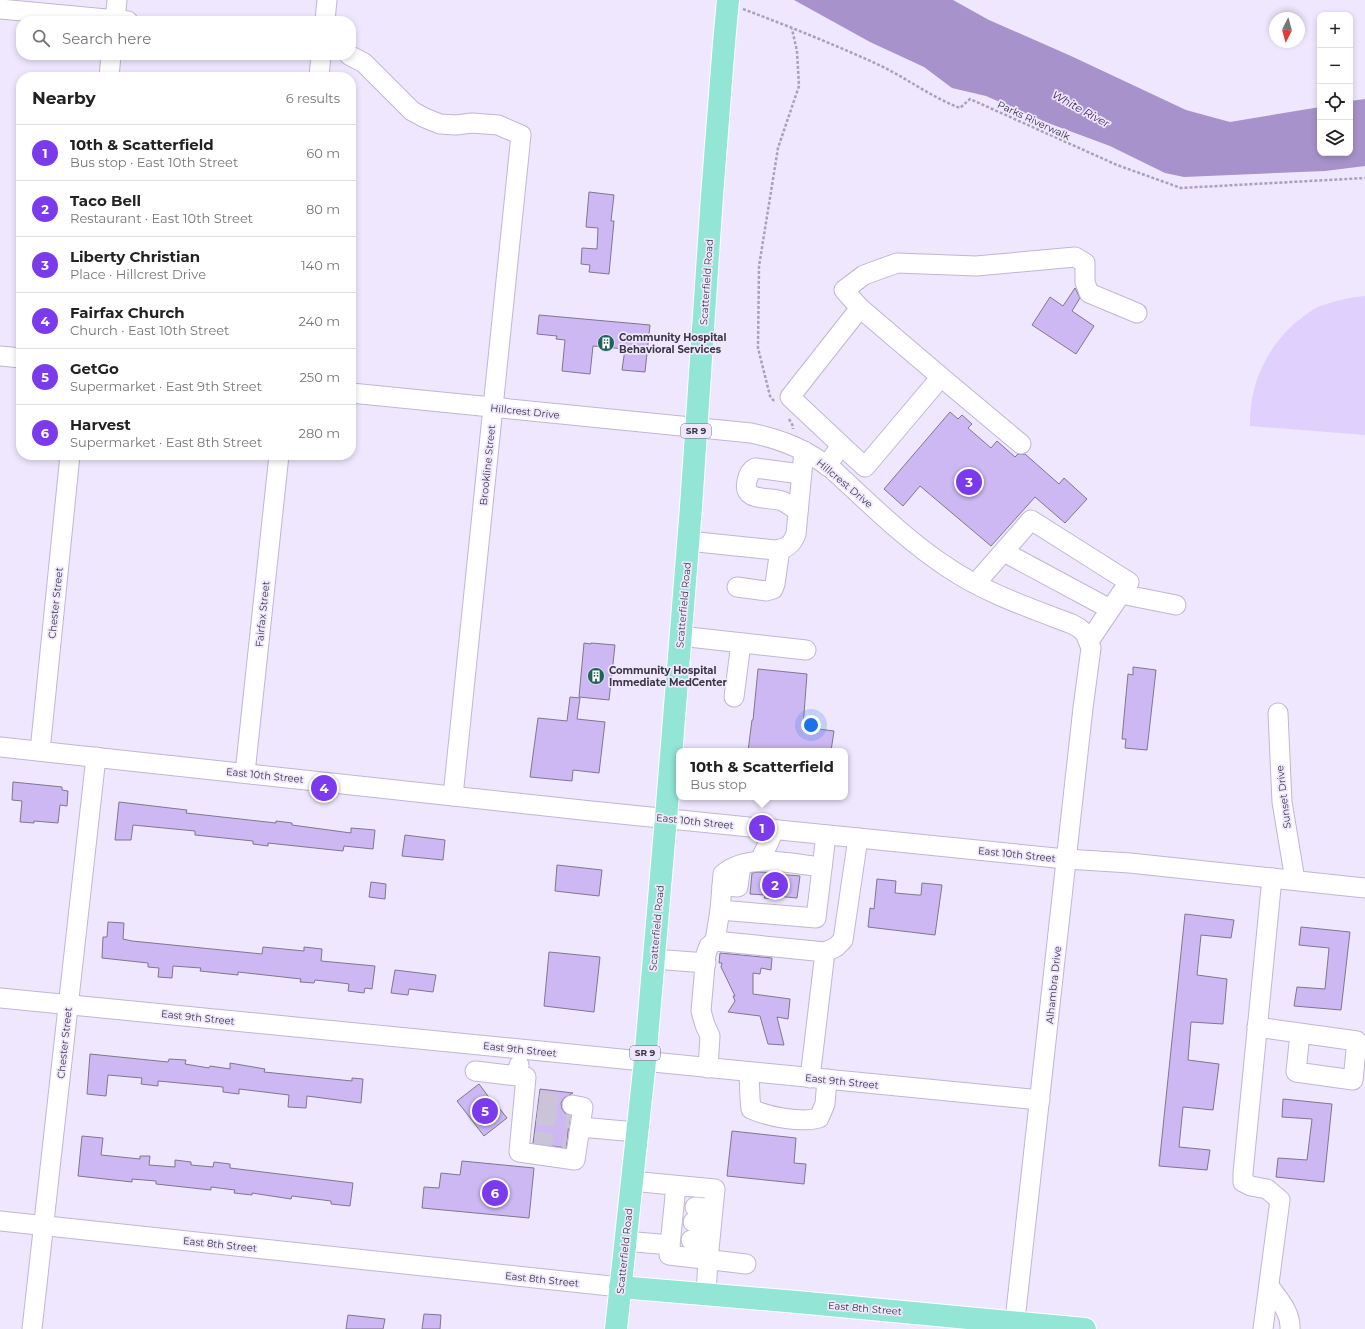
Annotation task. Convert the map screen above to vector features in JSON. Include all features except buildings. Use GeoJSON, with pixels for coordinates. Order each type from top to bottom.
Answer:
{"type":"FeatureCollection","features":[{"type":"Feature","properties":{"kind":"main road","name":"Scatterfield Road"},"geometry":{"type":"LineString","coordinates":[[616,1329],[644,1061],[666,818],[688,541],[724,43],[734,4]]}},
{"type":"Feature","properties":{"kind":"main road","name":"East 8th Street"},"geometry":{"type":"LineString","coordinates":[[620,1287],[706,1294],[1014,1325],[1085,1329]]}},
{"type":"Feature","properties":{"kind":"street"},"geometry":{"type":"LineString","coordinates":[[117,0],[119,16]]}},
{"type":"Feature","properties":{"kind":"street"},"geometry":{"type":"LineString","coordinates":[[325,16],[327,0]]}},
{"type":"Feature","properties":{"kind":"street"},"geometry":{"type":"LineString","coordinates":[[0,9],[69,16]]}},
{"type":"Feature","properties":{"kind":"street","name":"Brookline Street"},"geometry":{"type":"LineString","coordinates":[[356,58],[364,63],[412,111],[425,118],[440,124],[456,125],[472,123],[498,125],[521,135],[453,796]]}},
{"type":"Feature","properties":{"kind":"street"},"geometry":{"type":"LineString","coordinates":[[109,72],[111,60]]}},
{"type":"Feature","properties":{"kind":"street"},"geometry":{"type":"LineString","coordinates":[[319,72],[321,60]]}},
{"type":"Feature","properties":{"kind":"street"},"geometry":{"type":"LineString","coordinates":[[1021,444],[860,308],[844,290],[864,275],[897,263],[976,266],[1075,257],[1085,263],[1086,282],[1089,293],[1137,313]]}},
{"type":"Feature","properties":{"kind":"street"},"geometry":{"type":"LineString","coordinates":[[860,308],[790,396],[865,467],[941,377]]}},
{"type":"Feature","properties":{"kind":"street"},"geometry":{"type":"LineString","coordinates":[[0,356],[16,358]]}},
{"type":"Feature","properties":{"kind":"street","name":"Hillcrest Drive"},"geometry":{"type":"LineString","coordinates":[[356,394],[696,427],[751,433],[773,438],[798,448],[827,466],[921,549],[948,568],[976,584],[1012,601],[1072,624],[1085,633],[1089,641]]}},
{"type":"Feature","properties":{"kind":"street"},"geometry":{"type":"LineString","coordinates":[[827,466],[841,445]]}},
{"type":"Feature","properties":{"kind":"street"},"geometry":{"type":"LineString","coordinates":[[688,541],[780,549],[790,545],[796,534],[798,511],[801,474],[798,448]]}},
{"type":"Feature","properties":{"kind":"street","name":"Chester Street"},"geometry":{"type":"LineString","coordinates":[[40,751],[69,460]]}},
{"type":"Feature","properties":{"kind":"street","name":"Fairfax Street"},"geometry":{"type":"LineString","coordinates":[[245,773],[278,460]]}},
{"type":"Feature","properties":{"kind":"street"},"geometry":{"type":"LineString","coordinates":[[798,511],[782,501],[754,496],[749,493],[746,484],[749,473],[755,468],[801,474]]}},
{"type":"Feature","properties":{"kind":"street"},"geometry":{"type":"LineString","coordinates":[[976,584],[1031,520],[1130,582],[1089,641]]}},
{"type":"Feature","properties":{"kind":"street"},"geometry":{"type":"LineString","coordinates":[[737,587],[766,591],[773,589],[780,549]]}},
{"type":"Feature","properties":{"kind":"street"},"geometry":{"type":"LineString","coordinates":[[1004,552],[1110,609]]}},
{"type":"Feature","properties":{"kind":"street"},"geometry":{"type":"LineString","coordinates":[[1121,594],[1176,605]]}},
{"type":"Feature","properties":{"kind":"street"},"geometry":{"type":"LineString","coordinates":[[680,636],[806,650]]}},
{"type":"Feature","properties":{"kind":"street","name":"Alhambra Drive"},"geometry":{"type":"LineString","coordinates":[[1014,1325],[1091,648],[1089,641]]}},
{"type":"Feature","properties":{"kind":"street"},"geometry":{"type":"LineString","coordinates":[[734,697],[741,643]]}},
{"type":"Feature","properties":{"kind":"street","name":"Sunset Drive"},"geometry":{"type":"LineString","coordinates":[[1278,713],[1282,802],[1295,880]]}},
{"type":"Feature","properties":{"kind":"street"},"geometry":{"type":"LineString","coordinates":[[0,747],[40,751]]}},
{"type":"Feature","properties":{"kind":"street","name":"East 10th Street"},"geometry":{"type":"LineString","coordinates":[[40,751],[826,835],[1130,863],[1365,888]]}},
{"type":"Feature","properties":{"kind":"street","name":"Chester Street"},"geometry":{"type":"LineString","coordinates":[[32,1329],[96,757]]}},
{"type":"Feature","properties":{"kind":"street"},"geometry":{"type":"LineString","coordinates":[[760,860],[766,850],[774,829]]}},
{"type":"Feature","properties":{"kind":"street"},"geometry":{"type":"LineString","coordinates":[[720,910],[816,918],[826,835]]}},
{"type":"Feature","properties":{"kind":"street"},"geometry":{"type":"LineString","coordinates":[[715,941],[825,952],[836,947],[843,940],[858,838]]}},
{"type":"Feature","properties":{"kind":"street"},"geometry":{"type":"LineString","coordinates":[[708,1068],[710,1036],[701,1011],[709,946],[715,941],[720,910],[723,874],[731,868],[760,860],[822,867]]}},
{"type":"Feature","properties":{"kind":"street"},"geometry":{"type":"LineString","coordinates":[[1263,1329],[1280,1200],[1267,1189],[1251,1186],[1243,1182],[1243,1173],[1272,878]]}},
{"type":"Feature","properties":{"kind":"street"},"geometry":{"type":"LineString","coordinates":[[749,1072],[751,1109],[760,1113],[800,1120],[819,1118],[824,1104],[818,1079],[825,952]]}},
{"type":"Feature","properties":{"kind":"street"},"geometry":{"type":"LineString","coordinates":[[654,958],[706,963]]}},
{"type":"Feature","properties":{"kind":"street","name":"East 9th Street"},"geometry":{"type":"LineString","coordinates":[[0,998],[1040,1100]]}},
{"type":"Feature","properties":{"kind":"street"},"geometry":{"type":"LineString","coordinates":[[1257,1027],[1300,1033]]}},
{"type":"Feature","properties":{"kind":"street"},"geometry":{"type":"LineString","coordinates":[[517,1076],[521,1049]]}},
{"type":"Feature","properties":{"kind":"street"},"geometry":{"type":"LineString","coordinates":[[475,1071],[526,1078],[529,1120],[519,1152],[575,1160],[573,1128],[636,1132]]}},
{"type":"Feature","properties":{"kind":"street"},"geometry":{"type":"LineString","coordinates":[[631,1181],[715,1189],[685,1223],[669,1255],[708,1251],[746,1264]]}},
{"type":"Feature","properties":{"kind":"street"},"geometry":{"type":"LineString","coordinates":[[676,1186],[685,1223],[708,1251],[706,1294]]}},
{"type":"Feature","properties":{"kind":"street","name":"East 8th Street"},"geometry":{"type":"LineString","coordinates":[[0,1221],[620,1287]]}},
{"type":"Feature","properties":{"kind":"street"},"geometry":{"type":"LineString","coordinates":[[625,1241],[685,1223]]}},
{"type":"Feature","properties":{"kind":"street"},"geometry":{"type":"LineString","coordinates":[[1269,1286],[1285,1308],[1290,1320],[1290,1329]]}},
{"type":"Feature","properties":{"kind":"path","name":"Parks Riverwalk"},"geometry":{"type":"LineString","coordinates":[[734,4],[878,64],[946,103],[960,108],[970,99],[1117,165],[1181,188],[1365,178]]}},
{"type":"Feature","properties":{"kind":"path"},"geometry":{"type":"LineString","coordinates":[[778,406],[770,396],[758,348],[759,266],[778,148],[799,86],[797,51],[792,29]]}},
{"type":"Feature","properties":{"kind":"path"},"geometry":{"type":"LineString","coordinates":[[786,416],[793,426],[798,448]]}},
{"type":"Feature","properties":{"kind":"shaded area"},"geometry":{"type":"Polygon","coordinates":[[[1365,296],[1365,435],[1250,426],[1250,411],[1256,383],[1267,357],[1284,334],[1295,323],[1320,306],[1354,297],[1365,296]]]}},
{"type":"Feature","properties":{"kind":"water","name":"White River"},"geometry":{"type":"Polygon","coordinates":[[[794,0],[953,0],[989,20],[1071,56],[1186,110],[1230,122],[1317,108],[1317,156],[1353,156],[1353,101],[1365,99],[1365,166],[1325,171],[1184,177],[1165,173],[1110,146],[1048,123],[986,96],[952,88],[924,67],[870,42],[794,0]]]}},
{"type":"Feature","properties":{"kind":"tunnel"},"geometry":{"type":"LineString","coordinates":[[539,1101],[572,1105]]}},
{"type":"Feature","properties":{"kind":"tunnel"},"geometry":{"type":"LineString","coordinates":[[537,1115],[570,1119]]}},
{"type":"Feature","properties":{"kind":"tunnel"},"geometry":{"type":"LineString","coordinates":[[534,1141],[566,1145]]}},
{"type":"Feature","properties":{"kind":"place","name":"Community Hospital Behavioral Services"},"geometry":{"type":"Point","coordinates":[606,343]}},
{"type":"Feature","properties":{"kind":"place","name":"Liberty Christian"},"geometry":{"type":"Point","coordinates":[969,482]}},
{"type":"Feature","properties":{"kind":"place","name":"Community Hospital Immediate MedCenter"},"geometry":{"type":"Point","coordinates":[596,676]}},
{"type":"Feature","properties":{"kind":"place","name":"Fairfax Church"},"geometry":{"type":"Point","coordinates":[324,788]}},
{"type":"Feature","properties":{"kind":"place","name":"10th & Scatterfield"},"geometry":{"type":"Point","coordinates":[762,828]}},
{"type":"Feature","properties":{"kind":"place","name":"Taco Bell"},"geometry":{"type":"Point","coordinates":[775,885]}},
{"type":"Feature","properties":{"kind":"place","name":"GetGo"},"geometry":{"type":"Point","coordinates":[485,1111]}},
{"type":"Feature","properties":{"kind":"place","name":"Harvest"},"geometry":{"type":"Point","coordinates":[495,1193]}}]}
